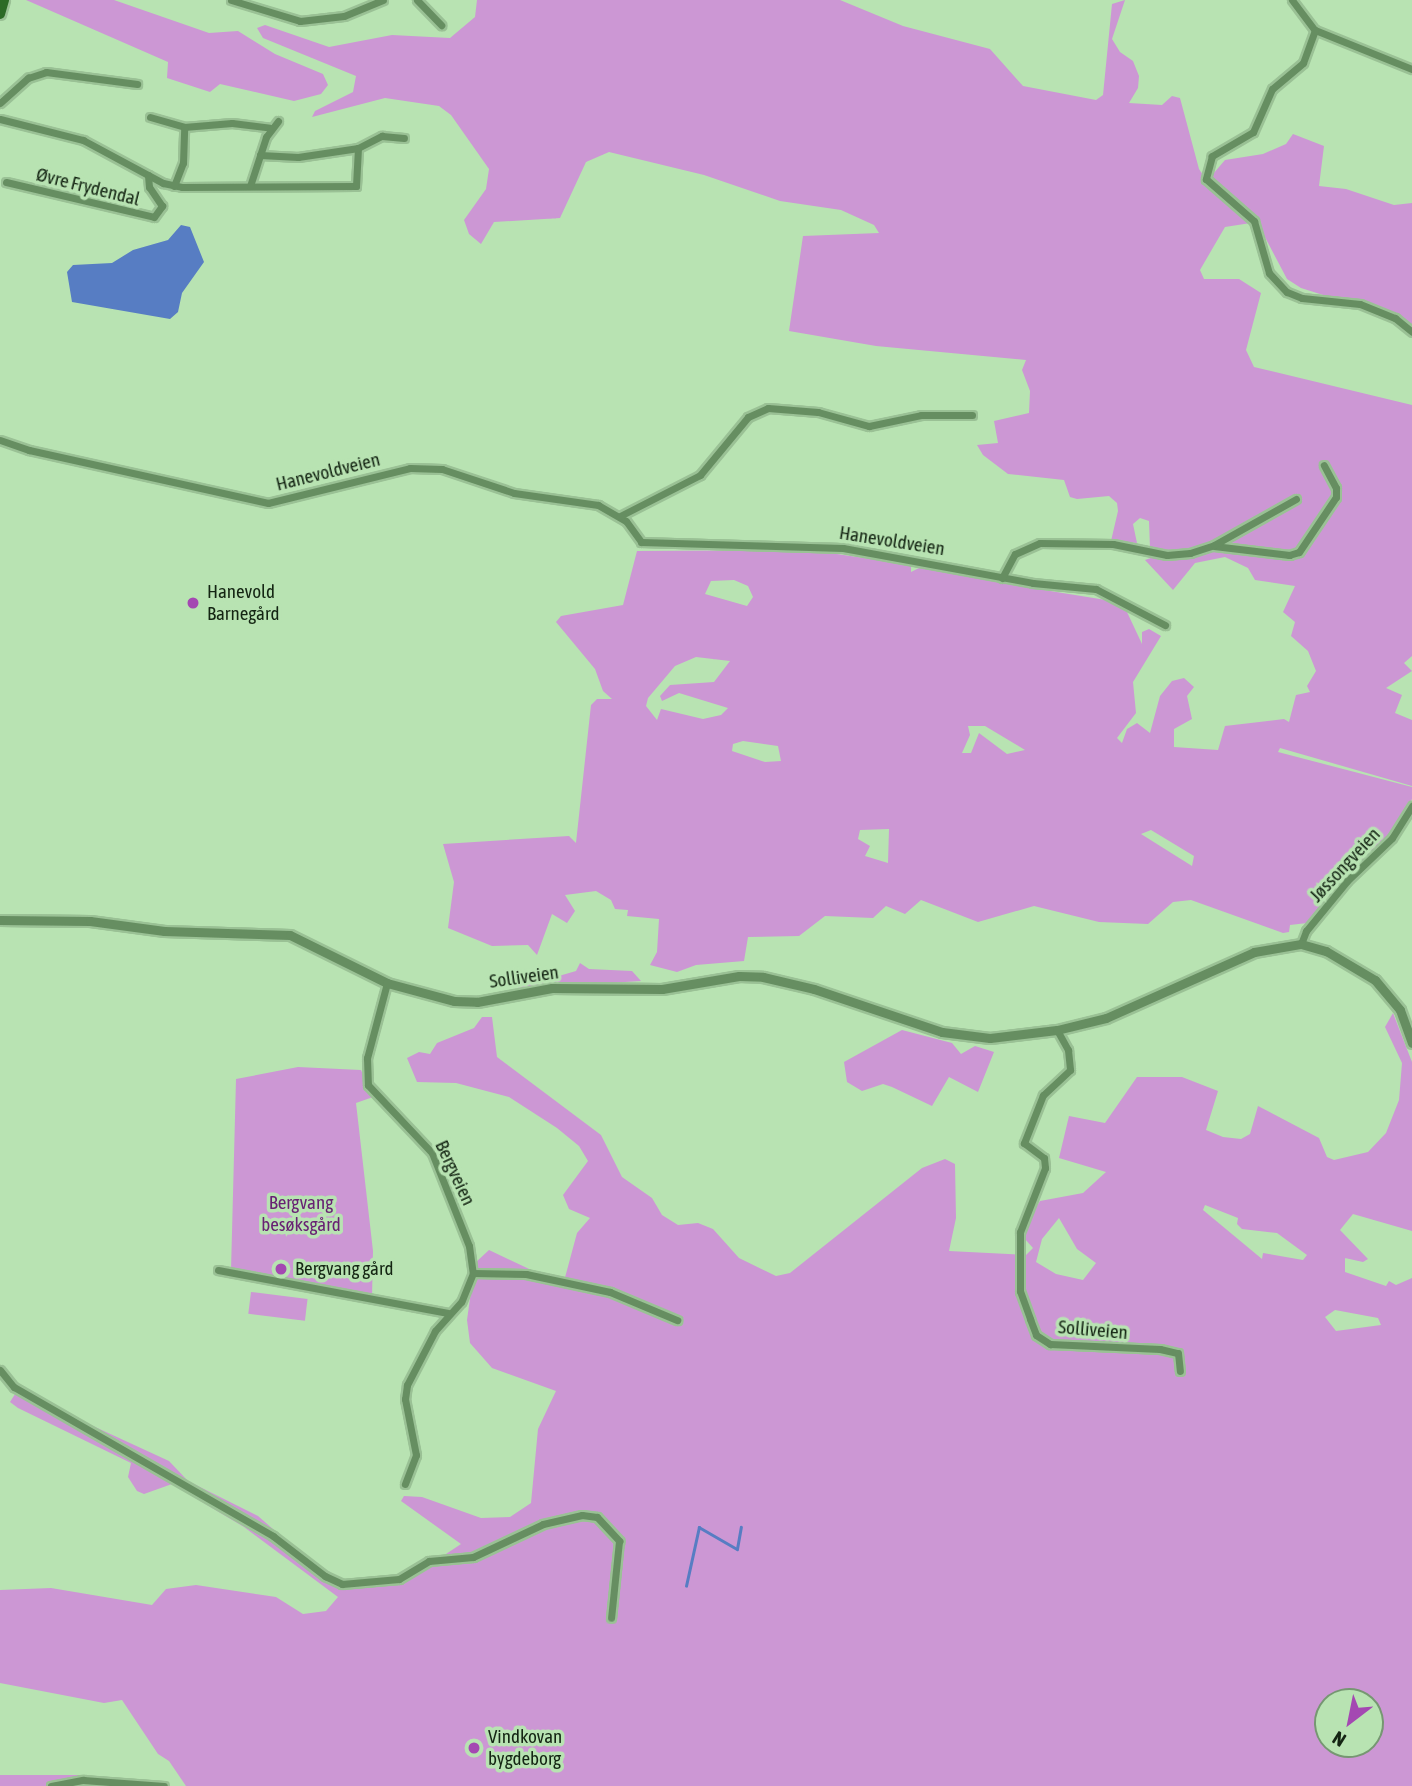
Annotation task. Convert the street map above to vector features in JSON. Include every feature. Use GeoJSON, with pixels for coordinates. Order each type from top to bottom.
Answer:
{"type":"FeatureCollection","features":[{"type":"Feature","properties":{"kind":"main road"},"geometry":{"type":"LineString","coordinates":[[0,14],[4,0]]}},
{"type":"Feature","properties":{"kind":"street"},"geometry":{"type":"LineString","coordinates":[[231,0],[300,21],[344,16],[383,0]]}},
{"type":"Feature","properties":{"kind":"street"},"geometry":{"type":"LineString","coordinates":[[417,0],[441,25]]}},
{"type":"Feature","properties":{"kind":"street"},"geometry":{"type":"LineString","coordinates":[[1292,0],[1315,30],[1412,69]]}},
{"type":"Feature","properties":{"kind":"street"},"geometry":{"type":"LineString","coordinates":[[1315,30],[1303,62],[1272,89],[1253,132],[1212,156],[1206,179],[1254,221],[1269,273],[1287,292],[1302,298],[1360,304],[1395,318],[1412,332]]}},
{"type":"Feature","properties":{"kind":"street"},"geometry":{"type":"LineString","coordinates":[[0,103],[20,83],[46,72],[137,84]]}},
{"type":"Feature","properties":{"kind":"street"},"geometry":{"type":"LineString","coordinates":[[150,117],[184,127],[232,123],[270,128]]}},
{"type":"Feature","properties":{"kind":"street","name":"Øvre Frydendal"},"geometry":{"type":"LineString","coordinates":[[0,119],[83,140],[174,186],[356,186],[358,148]]}},
{"type":"Feature","properties":{"kind":"street"},"geometry":{"type":"LineString","coordinates":[[250,186],[270,128],[278,121]]}},
{"type":"Feature","properties":{"kind":"street"},"geometry":{"type":"LineString","coordinates":[[174,186],[183,163],[184,127]]}},
{"type":"Feature","properties":{"kind":"street"},"geometry":{"type":"LineString","coordinates":[[260,155],[298,157],[358,148],[382,136],[404,138]]}},
{"type":"Feature","properties":{"kind":"street","name":"Øvre Frydendal"},"geometry":{"type":"LineString","coordinates":[[6,182],[154,217],[162,206],[149,187],[148,175]]}},
{"type":"Feature","properties":{"kind":"street"},"geometry":{"type":"LineString","coordinates":[[620,516],[693,480],[748,417],[768,408],[818,412],[870,426],[921,415],[972,415]]}},
{"type":"Feature","properties":{"kind":"street","name":"Hanevoldveien"},"geometry":{"type":"LineString","coordinates":[[0,440],[29,450],[268,503],[425,468],[442,469],[514,493],[598,505],[620,516],[636,538],[648,543],[843,548],[1002,578],[1096,589],[1165,625]]}},
{"type":"Feature","properties":{"kind":"street"},"geometry":{"type":"LineString","coordinates":[[1214,545],[1289,555],[1299,552],[1336,497],[1336,488],[1324,465]]}},
{"type":"Feature","properties":{"kind":"street"},"geometry":{"type":"LineString","coordinates":[[1002,578],[1015,554],[1040,542],[1113,544],[1167,555],[1214,545],[1296,499]]}},
{"type":"Feature","properties":{"kind":"street","name":"Jøssongveien"},"geometry":{"type":"LineString","coordinates":[[1301,944],[1306,931],[1347,881],[1392,838],[1412,806]]}},
{"type":"Feature","properties":{"kind":"street","name":"Solliveien"},"geometry":{"type":"LineString","coordinates":[[0,920],[90,921],[164,931],[266,931],[290,935],[387,983],[428,997],[477,1002],[552,988],[662,989],[739,976],[763,977],[961,1037],[1057,1030],[1106,1018],[1254,952],[1301,944],[1326,951],[1375,980],[1400,1010],[1412,1043]]}},
{"type":"Feature","properties":{"kind":"street","name":"Bergveien"},"geometry":{"type":"LineString","coordinates":[[387,983],[367,1058],[368,1085],[432,1153],[469,1247],[473,1273]]}},
{"type":"Feature","properties":{"kind":"street","name":"Solliveien"},"geometry":{"type":"LineString","coordinates":[[1057,1030],[1068,1051],[1070,1070],[1043,1096],[1024,1143],[1044,1158],[1045,1168],[1028,1206],[1017,1259],[1020,1291],[1030,1319],[1036,1335],[1049,1344],[1160,1349],[1178,1353],[1180,1371]]}},
{"type":"Feature","properties":{"kind":"street"},"geometry":{"type":"LineString","coordinates":[[218,1270],[448,1313]]}},
{"type":"Feature","properties":{"kind":"street"},"geometry":{"type":"LineString","coordinates":[[405,1484],[416,1455],[405,1399],[407,1385],[448,1313],[461,1302],[473,1273],[526,1274],[610,1292],[677,1320]]}},
{"type":"Feature","properties":{"kind":"street"},"geometry":{"type":"LineString","coordinates":[[0,1370],[14,1387],[273,1536],[325,1576],[342,1584],[399,1579],[429,1562],[473,1557],[543,1524],[582,1515],[597,1517],[619,1541],[611,1618]]}},
{"type":"Feature","properties":{"kind":"street"},"geometry":{"type":"LineString","coordinates":[[51,1786],[68,1780],[164,1786]]}},
{"type":"Feature","properties":{"kind":"green space"},"geometry":{"type":"Polygon","coordinates":[[[26,0],[114,0],[209,33],[238,31],[275,54],[323,74],[328,85],[321,94],[294,101],[220,84],[210,92],[167,78],[168,62],[26,0]]]}},
{"type":"Feature","properties":{"kind":"green space"},"geometry":{"type":"Polygon","coordinates":[[[477,0],[840,0],[903,26],[990,49],[1023,86],[1096,100],[1103,95],[1112,4],[1125,0],[1112,39],[1120,52],[1133,61],[1139,76],[1138,88],[1129,103],[1162,105],[1172,96],[1180,98],[1199,169],[1207,181],[1225,160],[1263,154],[1286,144],[1293,134],[1324,146],[1319,186],[1346,189],[1394,205],[1412,203],[1412,332],[1396,318],[1301,288],[1287,279],[1257,222],[1225,227],[1200,270],[1204,279],[1239,279],[1261,293],[1246,350],[1254,367],[1412,405],[1412,656],[1404,663],[1412,671],[1386,688],[1402,695],[1395,713],[1412,720],[1412,786],[1280,748],[1278,752],[1412,787],[1412,799],[1391,833],[1307,923],[1290,925],[1289,932],[1283,933],[1191,900],[1173,902],[1148,924],[1099,922],[1034,906],[978,922],[921,900],[905,914],[886,906],[873,918],[825,916],[799,936],[748,937],[744,961],[696,965],[677,972],[650,965],[657,952],[659,919],[627,916],[628,910],[615,909],[611,900],[596,891],[565,895],[575,911],[567,923],[552,914],[537,955],[528,945],[492,946],[448,928],[454,882],[443,844],[569,836],[576,843],[591,705],[597,699],[612,699],[603,691],[595,669],[556,622],[561,616],[623,605],[637,551],[810,550],[911,565],[911,572],[925,565],[1007,584],[1106,600],[1127,612],[1142,644],[1142,632],[1149,629],[1161,636],[1133,682],[1136,713],[1117,738],[1122,743],[1127,729],[1137,723],[1150,733],[1160,696],[1172,681],[1184,678],[1194,687],[1187,696],[1192,719],[1174,729],[1174,747],[1218,750],[1225,726],[1284,719],[1289,722],[1296,695],[1310,692],[1307,686],[1316,671],[1308,651],[1291,636],[1295,622],[1283,612],[1295,586],[1255,580],[1248,568],[1225,557],[1195,563],[1173,590],[1145,560],[1162,554],[1150,548],[1149,521],[1140,518],[1133,524],[1137,543],[1111,541],[1118,511],[1117,503],[1109,496],[1077,499],[1070,497],[1064,480],[1008,474],[983,455],[977,445],[998,443],[994,421],[1029,413],[1030,391],[1022,370],[1026,360],[876,346],[789,331],[803,236],[879,233],[874,225],[841,210],[780,201],[704,175],[609,152],[586,162],[560,218],[494,222],[481,244],[469,234],[464,220],[486,189],[489,169],[451,115],[439,106],[385,98],[312,117],[315,111],[353,92],[356,76],[263,38],[257,28],[265,25],[329,47],[392,35],[450,38],[475,17],[477,0]],[[734,580],[711,581],[705,594],[747,606],[753,597],[748,586],[734,580]],[[696,657],[675,666],[648,698],[646,706],[657,720],[661,709],[703,719],[721,715],[728,708],[679,693],[662,701],[660,696],[670,685],[714,682],[730,661],[696,657]],[[968,726],[970,735],[962,753],[971,753],[979,733],[1007,754],[1025,750],[985,726],[968,726]],[[743,741],[733,744],[732,751],[765,762],[781,761],[778,746],[743,741]],[[889,829],[860,830],[858,839],[870,846],[865,856],[888,863],[889,829]],[[1151,830],[1141,834],[1192,866],[1194,856],[1151,830]]]}},
{"type":"Feature","properties":{"kind":"green space"},"geometry":{"type":"Polygon","coordinates":[[[580,963],[589,969],[632,971],[641,981],[514,989],[576,971],[580,963]]]}},
{"type":"Feature","properties":{"kind":"green space"},"geometry":{"type":"Polygon","coordinates":[[[1393,1013],[1412,1062],[1412,1231],[1353,1214],[1340,1230],[1368,1259],[1363,1262],[1345,1258],[1345,1272],[1386,1286],[1389,1281],[1396,1285],[1412,1278],[1412,1786],[186,1786],[169,1761],[158,1754],[122,1700],[104,1703],[0,1683],[0,1590],[51,1588],[152,1605],[166,1589],[196,1585],[276,1597],[303,1614],[326,1611],[338,1597],[244,1527],[172,1484],[144,1494],[137,1491],[128,1477],[131,1463],[18,1408],[10,1402],[17,1391],[169,1461],[188,1481],[258,1516],[326,1575],[341,1581],[389,1582],[425,1568],[461,1544],[401,1501],[404,1496],[422,1497],[481,1518],[510,1517],[531,1503],[538,1429],[556,1391],[492,1368],[470,1343],[467,1320],[475,1263],[489,1250],[563,1285],[577,1233],[590,1218],[569,1209],[563,1195],[588,1161],[579,1146],[557,1128],[509,1097],[456,1083],[417,1082],[407,1058],[419,1052],[430,1054],[437,1043],[474,1028],[482,1017],[492,1017],[497,1057],[601,1135],[622,1177],[652,1198],[662,1215],[678,1225],[698,1223],[713,1229],[739,1258],[776,1276],[790,1273],[922,1168],[945,1159],[955,1164],[956,1218],[949,1251],[1026,1255],[1033,1248],[1024,1238],[1024,1227],[1040,1201],[1083,1193],[1106,1172],[1059,1158],[1069,1116],[1105,1123],[1137,1077],[1182,1077],[1218,1091],[1206,1130],[1223,1137],[1241,1139],[1250,1134],[1258,1106],[1319,1138],[1327,1157],[1334,1160],[1368,1152],[1386,1133],[1399,1100],[1402,1063],[1385,1027],[1393,1013]],[[1205,1205],[1203,1210],[1262,1259],[1263,1253],[1303,1260],[1307,1255],[1277,1233],[1242,1229],[1237,1224],[1238,1218],[1205,1205]],[[1059,1218],[1042,1239],[1036,1262],[1056,1274],[1083,1280],[1096,1263],[1077,1249],[1059,1218]],[[1335,1310],[1325,1317],[1336,1331],[1381,1325],[1378,1318],[1335,1310]]]}},
{"type":"Feature","properties":{"kind":"green space"},"geometry":{"type":"Polygon","coordinates":[[[902,1030],[952,1043],[961,1054],[975,1046],[994,1052],[978,1092],[949,1077],[932,1106],[883,1084],[862,1091],[847,1082],[844,1062],[902,1030]]]}},
{"type":"Feature","properties":{"kind":"green space","name":"Bergvang besøksgård"},"geometry":{"type":"Polygon","coordinates":[[[298,1067],[361,1070],[373,1097],[356,1103],[373,1251],[372,1298],[231,1270],[236,1079],[298,1067]]]}},
{"type":"Feature","properties":{"kind":"green space"},"geometry":{"type":"Polygon","coordinates":[[[251,1292],[308,1299],[305,1321],[248,1314],[251,1292]]]}},
{"type":"Feature","properties":{"kind":"green space"},"geometry":{"type":"Polygon","coordinates":[[[0,1775],[86,1775],[104,1786],[0,1786],[0,1775]]]}},
{"type":"Feature","properties":{"kind":"water"},"geometry":{"type":"Polygon","coordinates":[[[181,225],[190,227],[204,262],[182,293],[178,312],[170,319],[72,302],[67,272],[73,265],[112,263],[133,250],[168,240],[181,225]]]}},
{"type":"Feature","properties":{"kind":"waterway"},"geometry":{"type":"LineString","coordinates":[[686,1586],[699,1527],[737,1549],[741,1527]]}},
{"type":"Feature","properties":{"kind":"place","name":"Hanevold Barnegård"},"geometry":{"type":"Point","coordinates":[193,603]}},
{"type":"Feature","properties":{"kind":"place","name":"Bergvang gård"},"geometry":{"type":"Point","coordinates":[281,1269]}},
{"type":"Feature","properties":{"kind":"place","name":"Vindkovan bygdeborg"},"geometry":{"type":"Point","coordinates":[474,1748]}}]}
